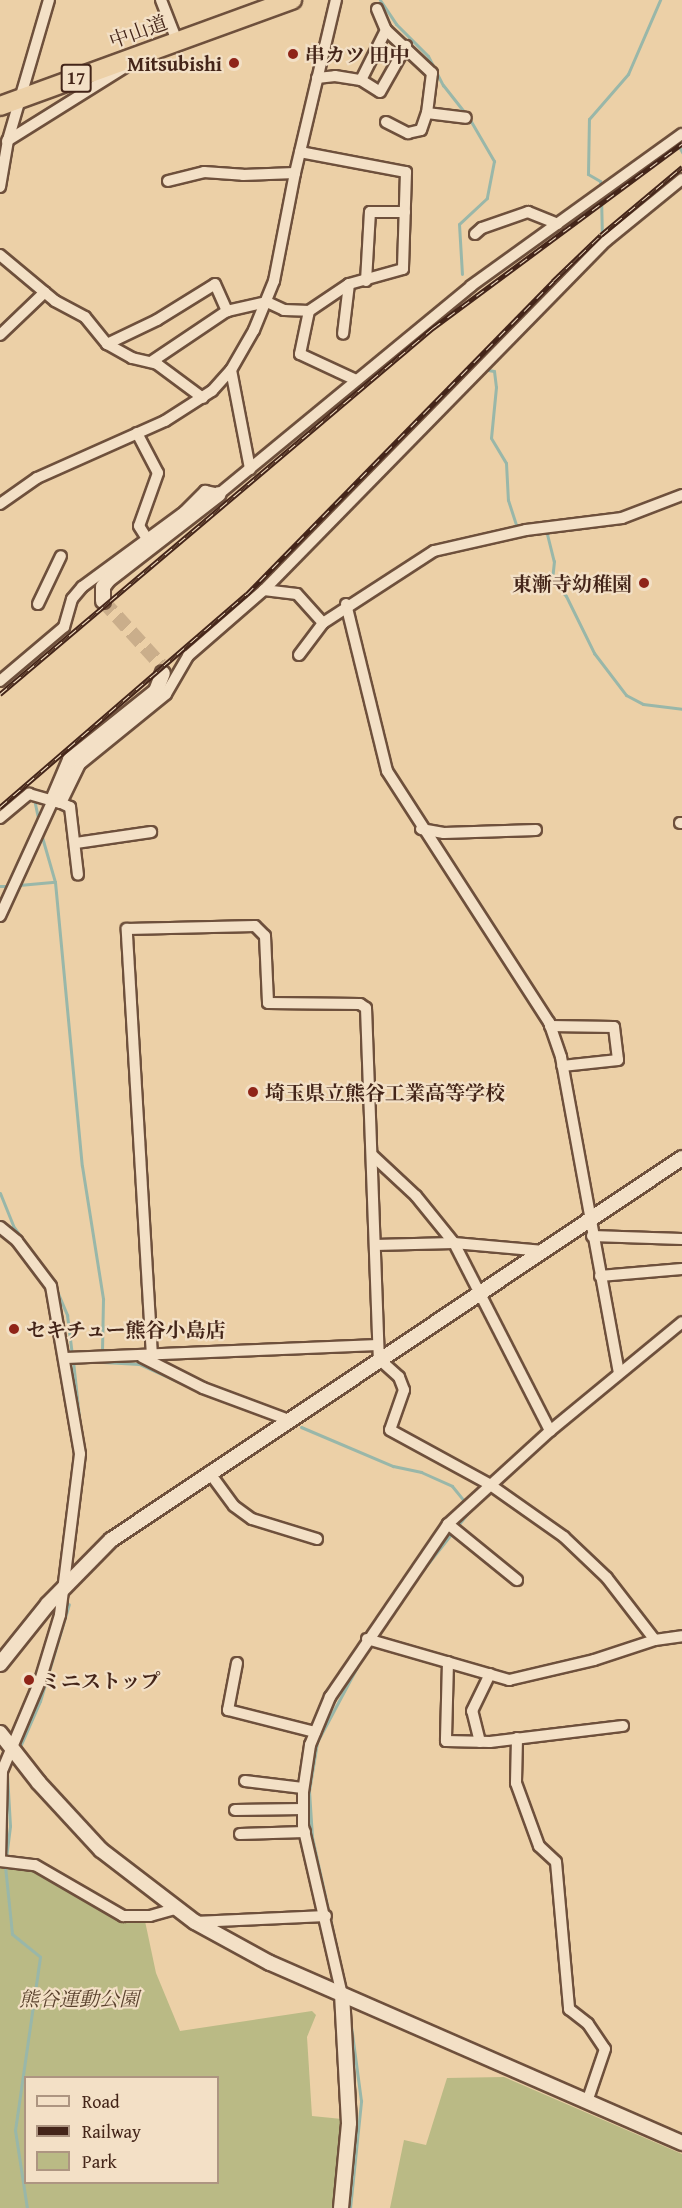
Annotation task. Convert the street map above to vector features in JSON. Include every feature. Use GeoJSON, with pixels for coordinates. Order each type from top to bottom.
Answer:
{"type":"FeatureCollection","features":[{"type":"Feature","properties":{"kind":"highway","name":"中山道"},"geometry":{"type":"LineString","coordinates":[[0,106],[292,0]]}},
{"type":"Feature","properties":{"kind":"street"},"geometry":{"type":"LineString","coordinates":[[0,187],[4,144],[22,98],[49,0]]}},
{"type":"Feature","properties":{"kind":"street"},"geometry":{"type":"LineString","coordinates":[[161,0],[177,41]]}},
{"type":"Feature","properties":{"kind":"street"},"geometry":{"type":"LineString","coordinates":[[0,504],[37,478],[137,434],[203,398],[231,370],[267,302],[336,0]]}},
{"type":"Feature","properties":{"kind":"street"},"geometry":{"type":"LineString","coordinates":[[377,9],[386,30],[406,46],[432,73],[427,113],[421,130],[408,133],[387,122]]}},
{"type":"Feature","properties":{"kind":"street"},"geometry":{"type":"LineString","coordinates":[[361,80],[386,30]]}},
{"type":"Feature","properties":{"kind":"street"},"geometry":{"type":"LineString","coordinates":[[317,78],[335,76],[361,80],[380,92],[406,46]]}},
{"type":"Feature","properties":{"kind":"street"},"geometry":{"type":"LineString","coordinates":[[4,144],[152,50]]}},
{"type":"Feature","properties":{"kind":"street"},"geometry":{"type":"LineString","coordinates":[[427,113],[466,118]]}},
{"type":"Feature","properties":{"kind":"street"},"geometry":{"type":"LineString","coordinates":[[103,601],[103,587],[108,580],[250,469],[471,286],[682,134]]}},
{"type":"Feature","properties":{"kind":"street"},"geometry":{"type":"LineString","coordinates":[[151,362],[228,311],[267,302],[284,309],[309,311],[349,284],[403,269],[406,172],[300,153]]}},
{"type":"Feature","properties":{"kind":"street"},"geometry":{"type":"LineString","coordinates":[[168,181],[204,172],[243,175],[295,173]]}},
{"type":"Feature","properties":{"kind":"street"},"geometry":{"type":"LineString","coordinates":[[0,916],[58,801],[80,764],[166,694],[188,656],[264,590],[606,241],[682,179]]}},
{"type":"Feature","properties":{"kind":"street"},"geometry":{"type":"LineString","coordinates":[[366,281],[370,212],[405,212]]}},
{"type":"Feature","properties":{"kind":"street"},"geometry":{"type":"LineString","coordinates":[[475,234],[482,228],[528,212],[558,224]]}},
{"type":"Feature","properties":{"kind":"street"},"geometry":{"type":"LineString","coordinates":[[0,255],[45,292],[85,317],[107,344],[132,358],[151,362],[203,398]]}},
{"type":"Feature","properties":{"kind":"street"},"geometry":{"type":"LineString","coordinates":[[107,344],[157,320],[215,284],[228,311]]}},
{"type":"Feature","properties":{"kind":"street"},"geometry":{"type":"LineString","coordinates":[[343,334],[349,284]]}},
{"type":"Feature","properties":{"kind":"street"},"geometry":{"type":"LineString","coordinates":[[0,335],[45,292]]}},
{"type":"Feature","properties":{"kind":"street"},"geometry":{"type":"LineString","coordinates":[[309,311],[300,354],[356,380]]}},
{"type":"Feature","properties":{"kind":"street"},"geometry":{"type":"LineString","coordinates":[[231,370],[250,469]]}},
{"type":"Feature","properties":{"kind":"street"},"geometry":{"type":"LineString","coordinates":[[137,434],[158,473],[139,526],[147,539]]}},
{"type":"Feature","properties":{"kind":"street"},"geometry":{"type":"LineString","coordinates":[[0,681],[64,627],[72,599],[82,587],[147,539],[205,491],[219,494]]}},
{"type":"Feature","properties":{"kind":"street"},"geometry":{"type":"LineString","coordinates":[[299,655],[323,622],[346,604],[434,551],[539,529],[622,518],[682,495]]}},
{"type":"Feature","properties":{"kind":"street"},"geometry":{"type":"LineString","coordinates":[[38,604],[61,556]]}},
{"type":"Feature","properties":{"kind":"street"},"geometry":{"type":"LineString","coordinates":[[264,590],[297,594],[323,622]]}},
{"type":"Feature","properties":{"kind":"street"},"geometry":{"type":"LineString","coordinates":[[346,604],[387,771],[421,829],[550,1026],[562,1066],[619,1373]]}},
{"type":"Feature","properties":{"kind":"street"},"geometry":{"type":"LineString","coordinates":[[58,801],[70,760],[156,691],[163,673]]}},
{"type":"Feature","properties":{"kind":"street"},"geometry":{"type":"LineString","coordinates":[[0,818],[28,794],[58,801],[70,807],[78,875]]}},
{"type":"Feature","properties":{"kind":"street"},"geometry":{"type":"LineString","coordinates":[[421,829],[444,834],[536,830]]}},
{"type":"Feature","properties":{"kind":"street"},"geometry":{"type":"LineString","coordinates":[[76,843],[151,832]]}},
{"type":"Feature","properties":{"kind":"street"},"geometry":{"type":"LineString","coordinates":[[147,1356],[127,929],[255,926],[265,936],[268,1003],[360,1004],[366,1008],[379,1352],[399,1377],[404,1390],[390,1430],[489,1485],[564,1537],[607,1578],[655,1640]]}},
{"type":"Feature","properties":{"kind":"street"},"geometry":{"type":"LineString","coordinates":[[550,1026],[614,1028],[618,1060],[562,1066]]}},
{"type":"Feature","properties":{"kind":"street"},"geometry":{"type":"LineString","coordinates":[[372,1155],[417,1196],[454,1243],[550,1431]]}},
{"type":"Feature","properties":{"kind":"street"},"geometry":{"type":"LineString","coordinates":[[0,1665],[66,1586],[111,1540],[289,1420],[379,1352],[544,1251],[682,1158]]}},
{"type":"Feature","properties":{"kind":"street"},"geometry":{"type":"LineString","coordinates":[[0,1227],[17,1241],[51,1286],[66,1358],[80,1454],[65,1553],[66,1586],[40,1681],[14,1754],[2,1771],[3,1861],[34,1865],[123,1916],[150,1916],[175,1909]]}},
{"type":"Feature","properties":{"kind":"street"},"geometry":{"type":"LineString","coordinates":[[592,1236],[682,1239]]}},
{"type":"Feature","properties":{"kind":"street"},"geometry":{"type":"LineString","coordinates":[[375,1245],[454,1243],[544,1251]]}},
{"type":"Feature","properties":{"kind":"street"},"geometry":{"type":"LineString","coordinates":[[600,1276],[682,1269]]}},
{"type":"Feature","properties":{"kind":"street"},"geometry":{"type":"LineString","coordinates":[[340,2208],[349,2123],[347,1997],[305,1832],[303,1788],[315,1732],[330,1697],[449,1525],[463,1509],[550,1431],[682,1322]]}},
{"type":"Feature","properties":{"kind":"street"},"geometry":{"type":"LineString","coordinates":[[66,1358],[379,1352]]}},
{"type":"Feature","properties":{"kind":"street"},"geometry":{"type":"LineString","coordinates":[[147,1356],[203,1388],[289,1420]]}},
{"type":"Feature","properties":{"kind":"street"},"geometry":{"type":"LineString","coordinates":[[209,1472],[234,1506],[252,1519],[317,1539]]}},
{"type":"Feature","properties":{"kind":"street"},"geometry":{"type":"LineString","coordinates":[[449,1525],[517,1580]]}},
{"type":"Feature","properties":{"kind":"street"},"geometry":{"type":"LineString","coordinates":[[371,1640],[509,1680],[594,1660],[655,1640],[682,1636]]}},
{"type":"Feature","properties":{"kind":"street"},"geometry":{"type":"LineString","coordinates":[[448,1662],[446,1741],[480,1742],[623,1726]]}},
{"type":"Feature","properties":{"kind":"street"},"geometry":{"type":"LineString","coordinates":[[237,1664],[228,1710],[315,1732]]}},
{"type":"Feature","properties":{"kind":"street"},"geometry":{"type":"LineString","coordinates":[[480,1742],[472,1711],[490,1674]]}},
{"type":"Feature","properties":{"kind":"street"},"geometry":{"type":"LineString","coordinates":[[0,1733],[14,1754],[101,1850],[175,1909],[195,1922],[270,1963],[682,2143]]}},
{"type":"Feature","properties":{"kind":"street"},"geometry":{"type":"LineString","coordinates":[[517,1738],[516,1783],[539,1846],[556,1862],[569,2009],[588,2024],[605,2049],[587,2102]]}},
{"type":"Feature","properties":{"kind":"street"},"geometry":{"type":"LineString","coordinates":[[245,1781],[303,1788]]}},
{"type":"Feature","properties":{"kind":"street"},"geometry":{"type":"LineString","coordinates":[[235,1810],[303,1809]]}},
{"type":"Feature","properties":{"kind":"street"},"geometry":{"type":"LineString","coordinates":[[240,1834],[305,1832]]}},
{"type":"Feature","properties":{"kind":"street"},"geometry":{"type":"LineString","coordinates":[[195,1922],[326,1916]]}},
{"type":"Feature","properties":{"kind":"green space","name":"熊谷運動公園"},"geometry":{"type":"Polygon","coordinates":[[[0,1864],[31,1868],[145,1921],[156,1973],[180,2031],[312,2011],[316,2015],[307,2037],[312,2116],[342,2119],[335,2208],[0,2208],[0,1864]]]}},
{"type":"Feature","properties":{"kind":"green space"},"geometry":{"type":"Polygon","coordinates":[[[504,2077],[682,2154],[682,2208],[390,2208],[404,2140],[426,2145],[447,2078],[504,2077]]]}},
{"type":"Feature","properties":{"kind":"waterway"},"geometry":{"type":"LineString","coordinates":[[380,0],[396,24],[428,56],[443,85],[469,118],[494,161],[487,198],[459,224],[462,274]]}},
{"type":"Feature","properties":{"kind":"waterway"},"geometry":{"type":"LineString","coordinates":[[601,188],[600,181],[588,174],[589,119],[628,74],[660,0]]}},
{"type":"Feature","properties":{"kind":"waterway"},"geometry":{"type":"LineString","coordinates":[[682,128],[672,134],[682,152]]}},
{"type":"Feature","properties":{"kind":"waterway"},"geometry":{"type":"LineString","coordinates":[[601,195],[602,239]]}},
{"type":"Feature","properties":{"kind":"waterway"},"geometry":{"type":"LineString","coordinates":[[488,370],[494,371],[496,387],[491,438],[506,463],[508,500],[517,527]]}},
{"type":"Feature","properties":{"kind":"waterway"},"geometry":{"type":"LineString","coordinates":[[546,530],[554,561],[552,580],[566,596],[594,653],[626,695],[643,704],[682,709]]}},
{"type":"Feature","properties":{"kind":"waterway"},"geometry":{"type":"LineString","coordinates":[[34,799],[39,822]]}},
{"type":"Feature","properties":{"kind":"waterway"},"geometry":{"type":"LineString","coordinates":[[42,837],[55,882],[82,1166],[103,1299],[102,1353]]}},
{"type":"Feature","properties":{"kind":"waterway"},"geometry":{"type":"LineString","coordinates":[[19,885],[55,882]]}},
{"type":"Feature","properties":{"kind":"waterway"},"geometry":{"type":"LineString","coordinates":[[0,886],[8,886]]}},
{"type":"Feature","properties":{"kind":"waterway"},"geometry":{"type":"LineString","coordinates":[[0,1193],[13,1226],[30,1249]]}},
{"type":"Feature","properties":{"kind":"waterway"},"geometry":{"type":"LineString","coordinates":[[54,1284],[67,1315],[72,1355]]}},
{"type":"Feature","properties":{"kind":"waterway"},"geometry":{"type":"LineString","coordinates":[[73,1361],[80,1426]]}},
{"type":"Feature","properties":{"kind":"waterway"},"geometry":{"type":"LineString","coordinates":[[103,1362],[139,1364],[210,1396]]}},
{"type":"Feature","properties":{"kind":"waterway"},"geometry":{"type":"LineString","coordinates":[[301,1427],[393,1466],[421,1472],[452,1486],[466,1503]]}},
{"type":"Feature","properties":{"kind":"waterway"},"geometry":{"type":"LineString","coordinates":[[422,1571],[470,1510]]}},
{"type":"Feature","properties":{"kind":"waterway"},"geometry":{"type":"LineString","coordinates":[[19,1749],[40,1701],[69,1604]]}},
{"type":"Feature","properties":{"kind":"waterway"},"geometry":{"type":"LineString","coordinates":[[345,1986],[312,1837],[309,1791],[317,1742],[358,1665]]}},
{"type":"Feature","properties":{"kind":"waterway"},"geometry":{"type":"LineString","coordinates":[[7,1774],[10,1826],[5,1866],[12,1934],[40,1957],[15,2130],[27,2208]]}},
{"type":"Feature","properties":{"kind":"waterway"},"geometry":{"type":"LineString","coordinates":[[350,2019],[361,2101],[350,2208]]}},
{"type":"Feature","properties":{"kind":"tunnel"},"geometry":{"type":"LineString","coordinates":[[103,601],[161,665],[163,673]]}},
{"type":"Feature","properties":{"kind":"railway"},"geometry":{"type":"LineString","coordinates":[[0,694],[433,328],[682,144]]}},
{"type":"Feature","properties":{"kind":"railway"},"geometry":{"type":"LineString","coordinates":[[0,807],[247,594],[553,281],[601,235],[682,167]]}},
{"type":"Feature","properties":{"kind":"place","name":"串カツ 田中"},"geometry":{"type":"Point","coordinates":[293,54]}},
{"type":"Feature","properties":{"kind":"place","name":"Mitsubishi"},"geometry":{"type":"Point","coordinates":[234,63]}},
{"type":"Feature","properties":{"kind":"place","name":"東漸寺幼稚園"},"geometry":{"type":"Point","coordinates":[644,583]}},
{"type":"Feature","properties":{"kind":"place","name":"埼玉県立熊谷工業高等学校"},"geometry":{"type":"Point","coordinates":[253,1092]}},
{"type":"Feature","properties":{"kind":"place","name":"セキチュー熊谷小島店"},"geometry":{"type":"Point","coordinates":[14,1329]}},
{"type":"Feature","properties":{"kind":"place","name":"ミニストップ"},"geometry":{"type":"Point","coordinates":[29,1680]}}]}
